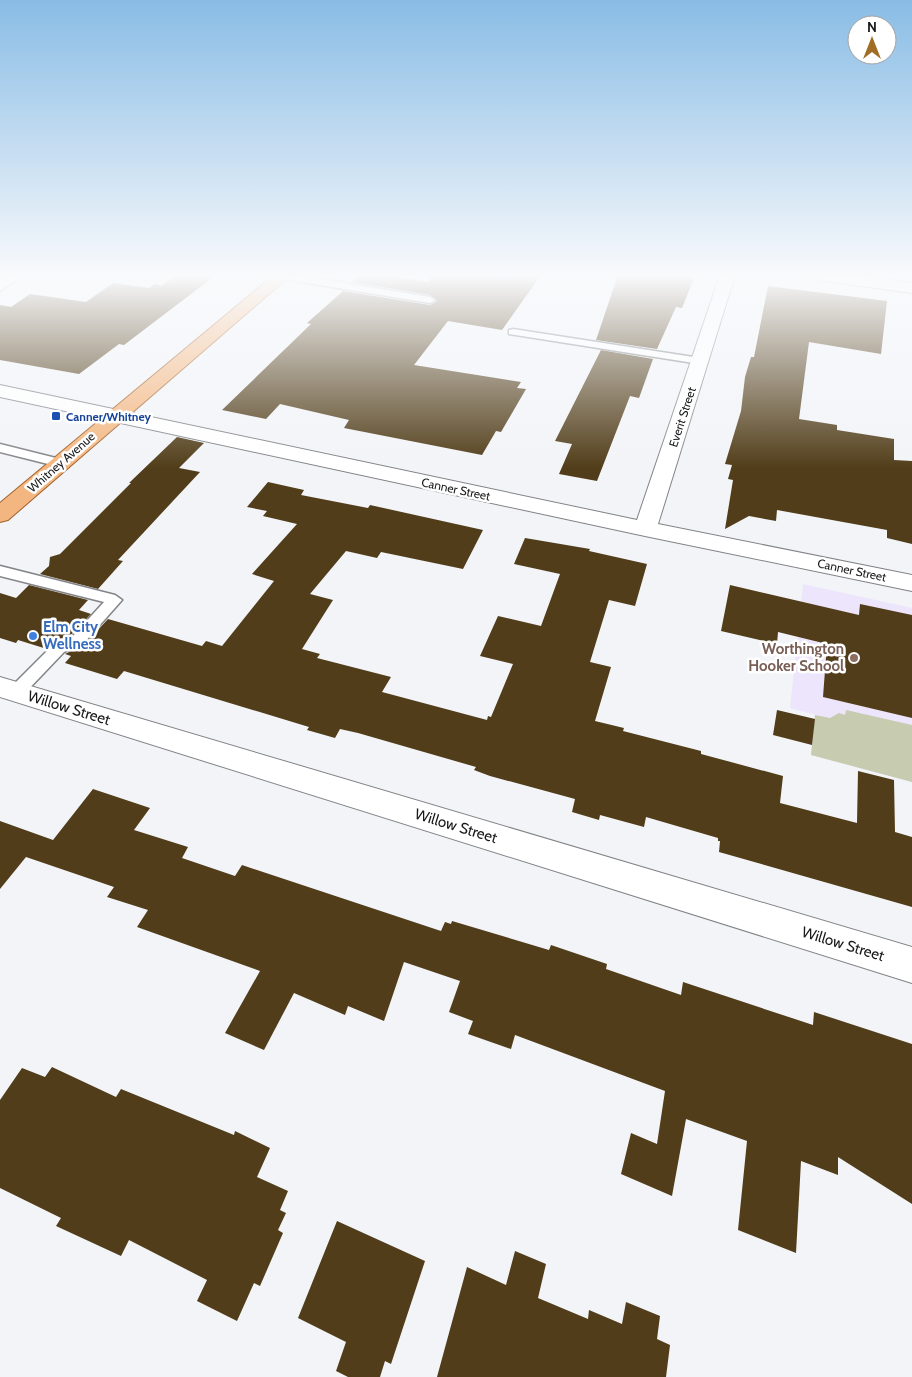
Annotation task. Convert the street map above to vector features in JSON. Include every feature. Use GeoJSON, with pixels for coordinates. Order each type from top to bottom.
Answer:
{"type":"FeatureCollection","features":[{"type":"Feature","properties":{"kind":"main road","name":"Whitney Avenue"},"geometry":{"type":"LineString","coordinates":[[0,515],[207,339]]}},
{"type":"Feature","properties":{"kind":"street","name":"Everit Street"},"geometry":{"type":"LineString","coordinates":[[645,529],[707,339]]}},
{"type":"Feature","properties":{"kind":"street","name":"Canner Street"},"geometry":{"type":"LineString","coordinates":[[0,391],[114,417],[645,529],[912,583]]}},
{"type":"Feature","properties":{"kind":"street","name":"Willow Street"},"geometry":{"type":"LineString","coordinates":[[8,690],[912,965]]}},
{"type":"Feature","properties":{"kind":"lane"},"geometry":{"type":"LineString","coordinates":[[560,339],[700,361]]}},
{"type":"Feature","properties":{"kind":"lane"},"geometry":{"type":"LineString","coordinates":[[0,448],[60,463]]}},
{"type":"Feature","properties":{"kind":"lane"},"geometry":{"type":"LineString","coordinates":[[0,571],[115,600],[78,640],[59,648],[8,690]]}},
{"type":"Feature","properties":{"kind":"shaded area","name":"Worthington Hooker School"},"geometry":{"type":"Polygon","coordinates":[[[803,584],[912,608],[912,782],[811,755],[815,715],[790,708],[803,584]]]}},
{"type":"Feature","properties":{"kind":"green space"},"geometry":{"type":"Polygon","coordinates":[[[846,710],[912,725],[912,782],[811,755],[815,715],[830,718],[839,713],[845,715],[846,710]]]}},
{"type":"Feature","properties":{"kind":"building"},"geometry":{"type":"Polygon","coordinates":[[[0,339],[132,339],[124,345],[119,344],[79,374],[0,360],[0,339]]]}},
{"type":"Feature","properties":{"kind":"building"},"geometry":{"type":"Polygon","coordinates":[[[295,339],[434,339],[414,365],[521,382],[517,388],[526,389],[501,432],[496,431],[482,455],[344,428],[349,420],[280,404],[266,419],[222,410],[295,339]]]}},
{"type":"Feature","properties":{"kind":"building"},"geometry":{"type":"Polygon","coordinates":[[[596,339],[661,339],[657,349],[596,339]]]}},
{"type":"Feature","properties":{"kind":"building"},"geometry":{"type":"Polygon","coordinates":[[[757,339],[883,339],[881,354],[809,342],[799,419],[837,425],[837,430],[894,439],[894,460],[912,461],[912,544],[887,538],[887,530],[777,510],[776,521],[749,516],[725,529],[733,480],[728,479],[732,465],[725,464],[741,411],[745,377],[751,357],[754,357],[757,339]]]}},
{"type":"Feature","properties":{"kind":"building"},"geometry":{"type":"Polygon","coordinates":[[[601,350],[653,359],[639,398],[630,396],[597,481],[559,474],[572,444],[555,441],[601,350]]]}},
{"type":"Feature","properties":{"kind":"building"},"geometry":{"type":"Polygon","coordinates":[[[177,437],[204,443],[179,468],[200,472],[118,560],[123,561],[98,589],[40,574],[49,566],[50,557],[60,554],[177,437]]]}},
{"type":"Feature","properties":{"kind":"building"},"geometry":{"type":"Polygon","coordinates":[[[268,482],[304,490],[301,495],[368,508],[370,505],[483,530],[463,569],[381,552],[377,558],[346,551],[310,594],[333,600],[302,649],[320,654],[317,658],[391,677],[382,692],[487,720],[488,716],[491,717],[513,664],[480,656],[498,616],[541,626],[560,574],[514,564],[525,538],[590,549],[589,551],[647,564],[635,606],[609,600],[590,662],[611,667],[595,721],[624,728],[623,731],[701,751],[701,754],[783,776],[780,803],[857,823],[858,771],[894,780],[895,832],[912,837],[912,907],[719,852],[720,841],[718,841],[718,838],[646,817],[644,827],[600,815],[599,820],[572,812],[575,799],[490,776],[474,770],[476,767],[358,733],[340,729],[335,738],[307,730],[309,727],[124,671],[117,679],[65,663],[71,656],[65,654],[84,645],[108,619],[202,646],[206,641],[222,646],[274,581],[252,574],[297,524],[263,516],[267,511],[247,507],[268,482]]]}},
{"type":"Feature","properties":{"kind":"building"},"geometry":{"type":"Polygon","coordinates":[[[29,585],[88,600],[79,610],[91,614],[72,634],[53,642],[47,649],[18,640],[16,643],[0,638],[0,593],[16,598],[29,585]]]}},
{"type":"Feature","properties":{"kind":"building"},"geometry":{"type":"Polygon","coordinates":[[[730,585],[859,615],[860,604],[912,615],[912,718],[823,697],[827,644],[778,632],[777,644],[721,631],[730,585]]]}},
{"type":"Feature","properties":{"kind":"building"},"geometry":{"type":"Polygon","coordinates":[[[777,710],[815,719],[812,745],[773,735],[777,710]]]}},
{"type":"Feature","properties":{"kind":"building"},"geometry":{"type":"Polygon","coordinates":[[[93,789],[150,808],[134,830],[188,847],[182,858],[235,876],[242,865],[441,931],[445,922],[451,924],[452,921],[549,950],[551,945],[607,964],[606,969],[681,995],[683,982],[813,1025],[814,1012],[912,1044],[912,1204],[838,1157],[838,1175],[801,1161],[796,1253],[738,1230],[747,1141],[686,1119],[672,1196],[621,1174],[631,1133],[657,1144],[665,1091],[515,1035],[511,1049],[468,1034],[473,1021],[449,1012],[460,981],[404,962],[384,1021],[348,1006],[345,1015],[294,993],[264,1050],[225,1033],[260,971],[137,927],[148,910],[107,897],[114,887],[26,857],[0,889],[0,821],[53,840],[93,789]]]}},
{"type":"Feature","properties":{"kind":"building"},"geometry":{"type":"Polygon","coordinates":[[[52,1067],[116,1097],[121,1089],[234,1135],[235,1131],[270,1148],[257,1177],[288,1191],[280,1210],[286,1213],[278,1230],[283,1233],[260,1286],[254,1283],[237,1321],[197,1301],[207,1280],[129,1240],[121,1256],[56,1226],[61,1218],[0,1188],[0,1100],[22,1068],[45,1077],[52,1067]]]}},
{"type":"Feature","properties":{"kind":"building"},"geometry":{"type":"Polygon","coordinates":[[[337,1221],[425,1261],[391,1364],[385,1361],[380,1377],[348,1377],[336,1371],[346,1342],[298,1318],[337,1221]]]}},
{"type":"Feature","properties":{"kind":"building"},"geometry":{"type":"Polygon","coordinates":[[[515,1251],[546,1264],[538,1298],[588,1319],[589,1310],[622,1324],[626,1302],[660,1316],[657,1339],[670,1345],[666,1377],[437,1377],[467,1267],[506,1285],[515,1251]]]}},
{"type":"Feature","properties":{"kind":"place","name":"Canner/Whitney"},"geometry":{"type":"Point","coordinates":[56,416]}},
{"type":"Feature","properties":{"kind":"place","name":"Elm City Wellness"},"geometry":{"type":"Point","coordinates":[33,636]}},
{"type":"Feature","properties":{"kind":"place","name":"Worthington Hooker School"},"geometry":{"type":"Point","coordinates":[854,658]}}]}
